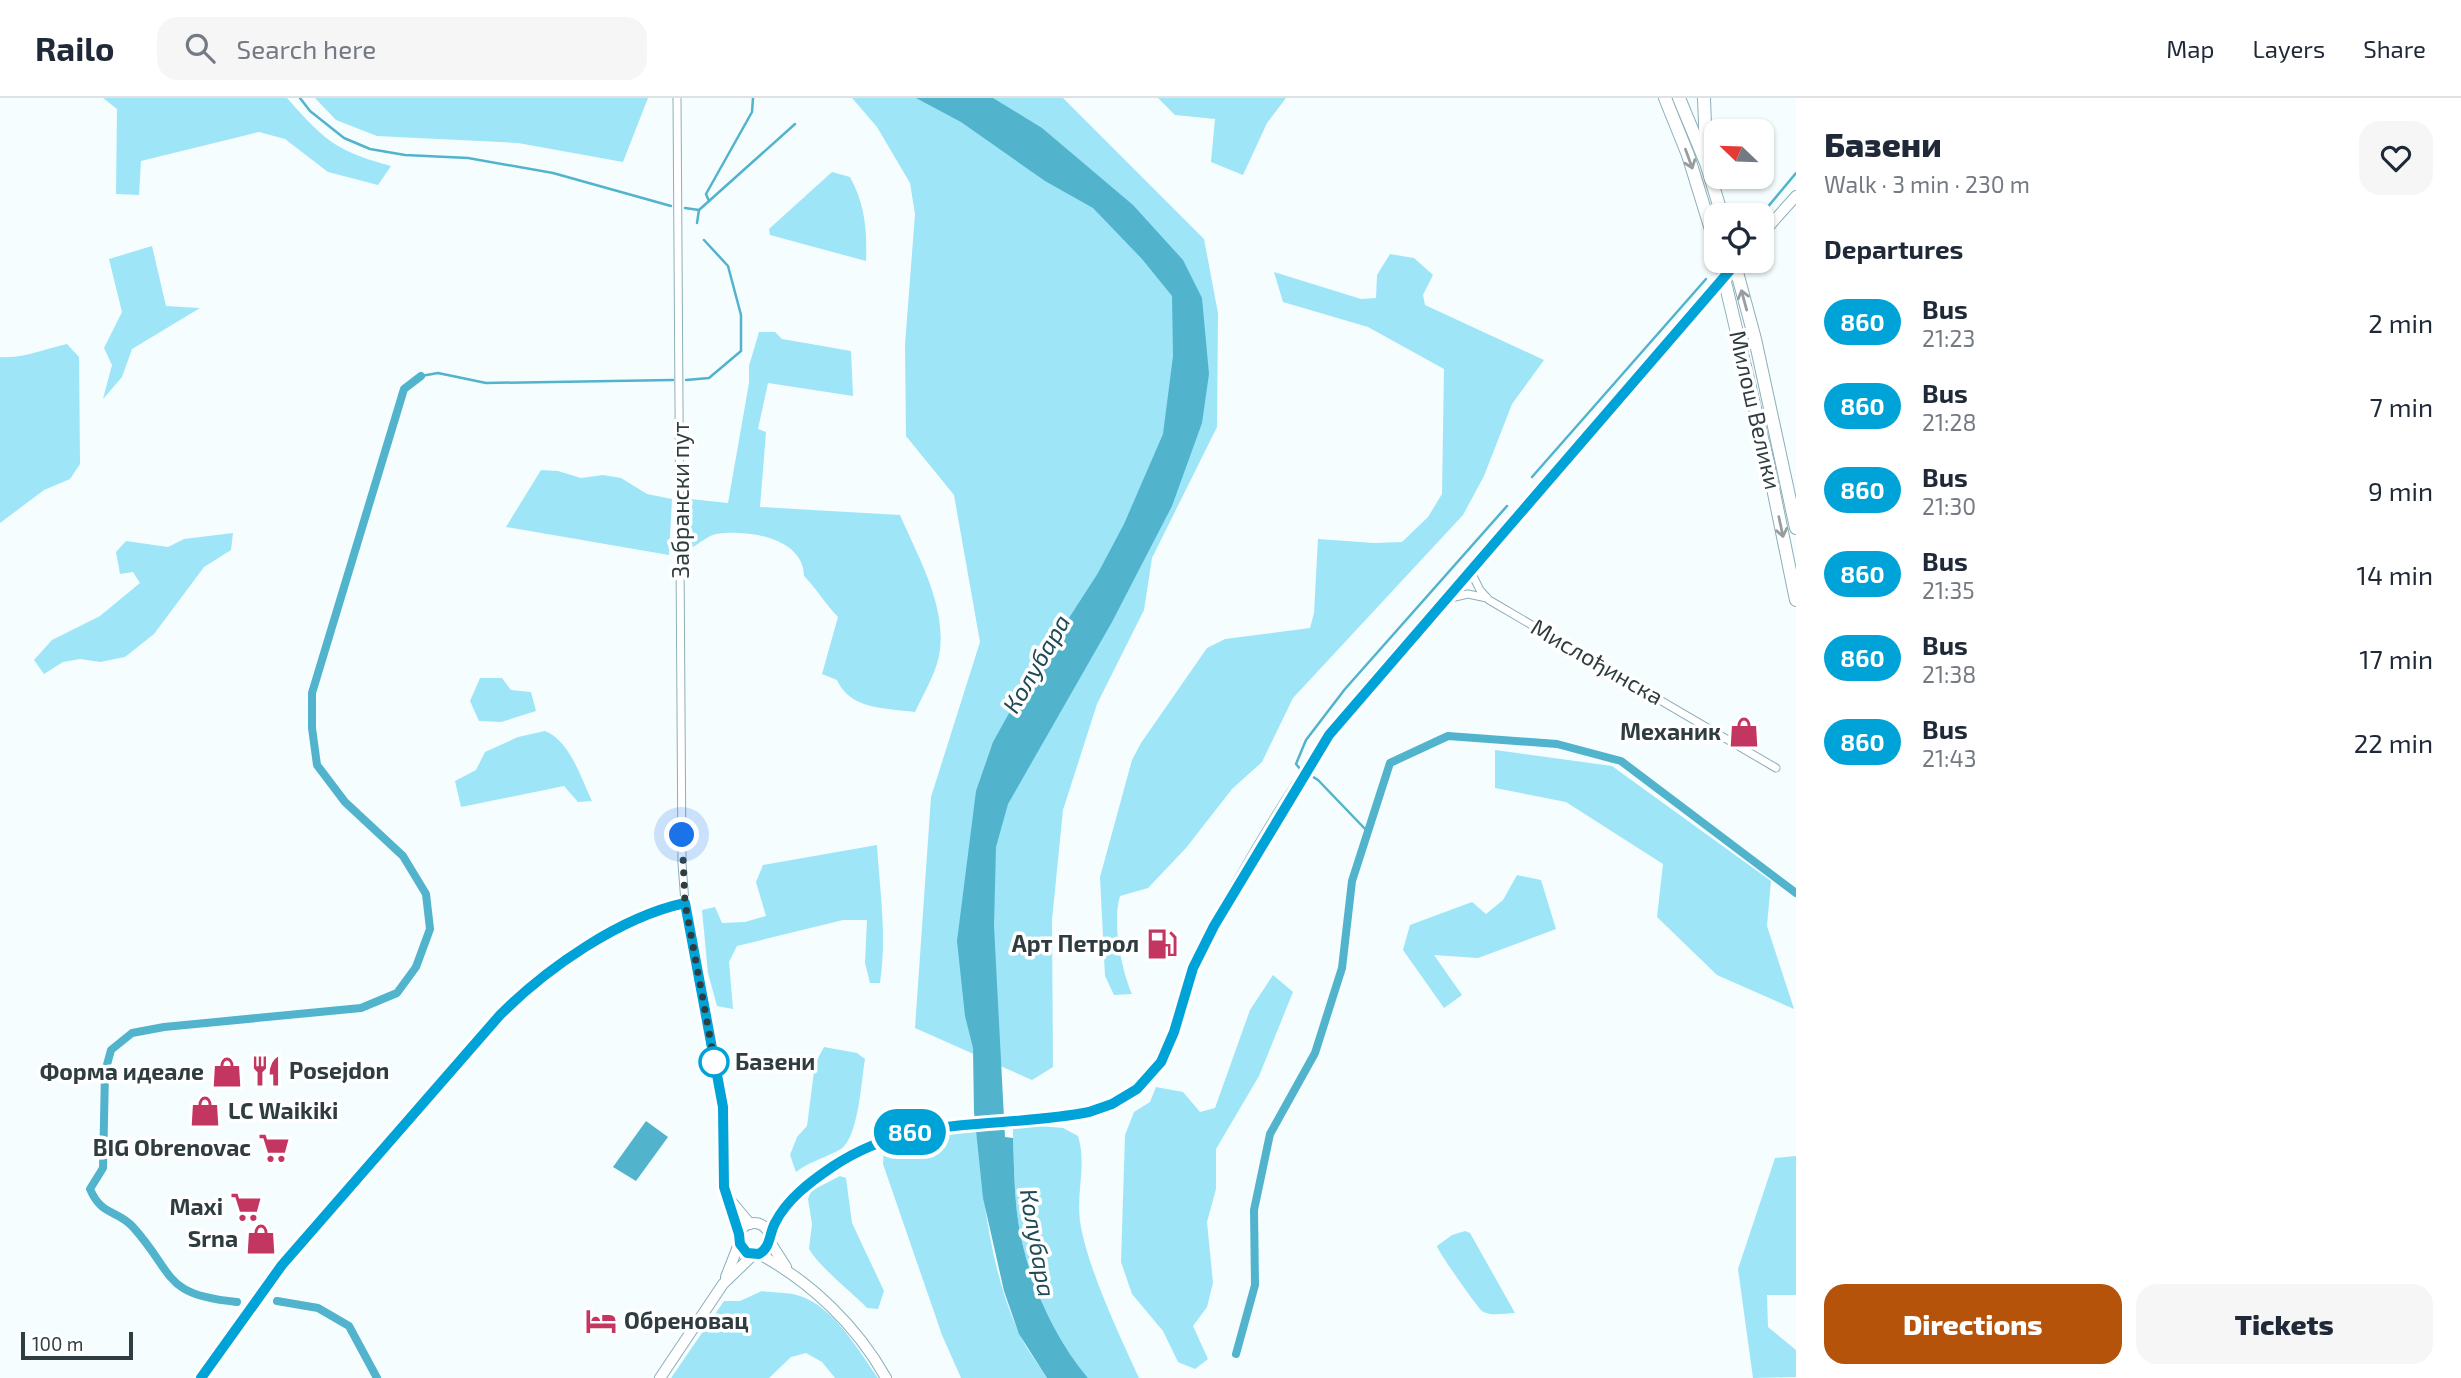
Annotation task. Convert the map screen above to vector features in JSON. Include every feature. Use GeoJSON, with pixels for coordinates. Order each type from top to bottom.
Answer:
{"type":"FeatureCollection","features":[{"type":"Feature","properties":{"kind":"highway"},"geometry":{"type":"LineString","coordinates":[[1665,98],[1704,208]]}},
{"type":"Feature","properties":{"kind":"highway"},"geometry":{"type":"LineString","coordinates":[[1679,98],[1704,158]]}},
{"type":"Feature","properties":{"kind":"highway"},"geometry":{"type":"LineString","coordinates":[[1704,98],[1705,119]]}},
{"type":"Feature","properties":{"kind":"highway","name":"Милош Велики"},"geometry":{"type":"LineString","coordinates":[[1723,273],[1768,459],[1796,600]]}},
{"type":"Feature","properties":{"kind":"highway","name":"Милош Велики"},"geometry":{"type":"LineString","coordinates":[[1739,273],[1796,528]]}},
{"type":"Feature","properties":{"kind":"main road"},"geometry":{"type":"LineString","coordinates":[[1774,221],[1796,196]]}},
{"type":"Feature","properties":{"kind":"main road"},"geometry":{"type":"LineString","coordinates":[[723,1284],[739,1239],[754,1224],[833,1166],[869,1147],[906,1133],[947,1125],[1069,1115],[1098,1109],[1121,1099],[1143,1084],[1155,1071],[1171,1042],[1201,950],[1308,766],[1362,694],[1471,572],[1726,273]]}},
{"type":"Feature","properties":{"kind":"main road"},"geometry":{"type":"LineString","coordinates":[[201,1378],[282,1265],[481,1034],[518,997],[614,930],[666,907],[685,903],[723,1107],[723,1177],[739,1239],[745,1251],[790,1272],[842,1320],[886,1378]]}},
{"type":"Feature","properties":{"kind":"main road"},"geometry":{"type":"LineString","coordinates":[[660,1378],[723,1284],[770,1239],[780,1214],[797,1194]]}},
{"type":"Feature","properties":{"kind":"main road"},"geometry":{"type":"LineString","coordinates":[[727,1197],[770,1239],[790,1272]]}},
{"type":"Feature","properties":{"kind":"street","name":"Забрански пут"},"geometry":{"type":"LineString","coordinates":[[677,98],[682,863],[685,903]]}},
{"type":"Feature","properties":{"kind":"street","name":"Мислођинска"},"geometry":{"type":"LineString","coordinates":[[1471,572],[1480,590],[1489,600]]}},
{"type":"Feature","properties":{"kind":"street","name":"Мислођинска"},"geometry":{"type":"LineString","coordinates":[[1446,599],[1468,594],[1489,600],[1776,768]]}},
{"type":"Feature","properties":{"kind":"shaded area"},"geometry":{"type":"Polygon","coordinates":[[[103,98],[287,98],[332,142],[357,155],[391,166],[378,185],[328,172],[285,139],[259,132],[141,161],[139,195],[116,194],[117,109],[103,98]]]}},
{"type":"Feature","properties":{"kind":"shaded area"},"geometry":{"type":"Polygon","coordinates":[[[315,98],[648,98],[623,162],[518,143],[377,136],[336,120],[315,98]]]}},
{"type":"Feature","properties":{"kind":"shaded area"},"geometry":{"type":"Polygon","coordinates":[[[852,98],[1063,98],[1204,239],[1218,313],[1217,427],[1152,558],[1144,610],[1097,704],[1063,810],[1052,920],[1053,1067],[1032,1080],[915,1028],[931,797],[980,642],[954,495],[906,436],[905,345],[915,214],[910,183],[877,127],[852,98]]]}},
{"type":"Feature","properties":{"kind":"shaded area"},"geometry":{"type":"Polygon","coordinates":[[[916,98],[993,98],[1042,128],[1133,205],[1183,260],[1202,298],[1209,374],[1202,423],[1172,506],[1112,622],[1008,804],[996,847],[994,926],[1005,1137],[1013,1138],[1017,1213],[1026,1257],[1041,1301],[1062,1342],[1088,1378],[1047,1378],[1019,1334],[1004,1291],[983,1198],[974,1112],[973,1048],[965,1016],[957,941],[976,791],[993,742],[1018,697],[1098,573],[1124,524],[1163,434],[1173,356],[1172,296],[1142,259],[1093,208],[1045,181],[961,122],[916,98]]]}},
{"type":"Feature","properties":{"kind":"shaded area"},"geometry":{"type":"Polygon","coordinates":[[[1158,98],[1286,98],[1267,123],[1243,175],[1211,162],[1215,119],[1175,115],[1158,98]]]}},
{"type":"Feature","properties":{"kind":"shaded area"},"geometry":{"type":"Polygon","coordinates":[[[832,172],[850,177],[859,197],[865,228],[866,261],[770,235],[769,229],[832,172]]]}},
{"type":"Feature","properties":{"kind":"shaded area"},"geometry":{"type":"Polygon","coordinates":[[[152,246],[166,306],[200,308],[132,349],[122,377],[103,399],[112,365],[104,348],[122,312],[109,259],[152,246]]]}},
{"type":"Feature","properties":{"kind":"shaded area"},"geometry":{"type":"Polygon","coordinates":[[[1390,254],[1414,258],[1433,275],[1423,295],[1425,305],[1544,360],[1512,404],[1484,476],[1463,515],[1293,698],[1262,762],[1232,789],[1186,848],[1148,888],[1120,896],[1117,919],[1119,945],[1132,994],[1114,995],[1105,976],[1100,877],[1132,760],[1141,743],[1207,648],[1225,639],[1310,628],[1314,613],[1318,539],[1402,542],[1428,517],[1442,494],[1444,369],[1368,327],[1283,302],[1274,272],[1361,299],[1376,298],[1377,275],[1390,254]]]}},
{"type":"Feature","properties":{"kind":"shaded area"},"geometry":{"type":"Polygon","coordinates":[[[759,332],[775,332],[782,339],[851,351],[853,396],[768,383],[758,429],[766,432],[760,507],[900,515],[930,583],[941,638],[935,670],[915,712],[870,706],[860,702],[843,690],[837,680],[822,674],[838,617],[804,576],[802,563],[795,553],[785,545],[758,535],[729,533],[713,535],[688,550],[690,499],[728,503],[749,383],[749,366],[759,332]]]}},
{"type":"Feature","properties":{"kind":"shaded area"},"geometry":{"type":"Polygon","coordinates":[[[67,344],[79,357],[80,464],[70,479],[44,490],[0,523],[0,357],[25,355],[67,344]]]}},
{"type":"Feature","properties":{"kind":"shaded area"},"geometry":{"type":"Polygon","coordinates":[[[541,470],[558,471],[581,478],[603,475],[621,478],[647,494],[672,499],[669,555],[506,527],[541,470]]]}},
{"type":"Feature","properties":{"kind":"shaded area"},"geometry":{"type":"Polygon","coordinates":[[[233,533],[231,550],[204,567],[154,634],[125,657],[100,662],[80,659],[63,662],[44,674],[34,660],[52,640],[100,616],[140,583],[133,572],[120,574],[116,552],[126,541],[168,547],[184,539],[233,533]]]}},
{"type":"Feature","properties":{"kind":"shaded area"},"geometry":{"type":"Polygon","coordinates":[[[480,678],[502,678],[511,690],[531,692],[536,711],[501,722],[479,721],[470,701],[480,678]]]}},
{"type":"Feature","properties":{"kind":"shaded area"},"geometry":{"type":"Polygon","coordinates":[[[545,731],[554,736],[568,751],[592,801],[578,802],[564,786],[461,807],[455,781],[476,770],[485,752],[518,737],[545,731]]]}},
{"type":"Feature","properties":{"kind":"shaded area"},"geometry":{"type":"Polygon","coordinates":[[[1495,750],[1612,766],[1771,881],[1767,926],[1794,1009],[1717,975],[1657,917],[1663,864],[1566,802],[1495,788],[1495,750]]]}},
{"type":"Feature","properties":{"kind":"shaded area"},"geometry":{"type":"Polygon","coordinates":[[[877,845],[883,931],[880,983],[870,983],[865,963],[867,920],[843,920],[737,946],[729,962],[733,1009],[717,1006],[708,973],[702,910],[715,907],[722,923],[745,922],[766,916],[756,882],[763,865],[877,845]]]}},
{"type":"Feature","properties":{"kind":"shaded area"},"geometry":{"type":"Polygon","coordinates":[[[1517,875],[1541,880],[1556,929],[1478,958],[1434,955],[1462,995],[1444,1008],[1403,950],[1410,925],[1472,902],[1486,914],[1503,900],[1517,875]]]}},
{"type":"Feature","properties":{"kind":"shaded area"},"geometry":{"type":"Polygon","coordinates":[[[1273,975],[1293,992],[1259,1076],[1216,1149],[1216,1189],[1207,1222],[1213,1283],[1207,1307],[1193,1326],[1208,1359],[1195,1369],[1178,1362],[1163,1331],[1132,1294],[1121,1262],[1125,1135],[1134,1112],[1150,1102],[1156,1087],[1183,1092],[1200,1112],[1215,1108],[1250,1010],[1273,975]]]}},
{"type":"Feature","properties":{"kind":"shaded area"},"geometry":{"type":"Polygon","coordinates":[[[824,1047],[857,1053],[865,1059],[855,1121],[852,1133],[841,1149],[796,1172],[790,1155],[797,1137],[807,1126],[815,1064],[824,1047]]]}},
{"type":"Feature","properties":{"kind":"shaded area"},"geometry":{"type":"Polygon","coordinates":[[[646,1121],[668,1137],[636,1181],[613,1167],[646,1121]]]}},
{"type":"Feature","properties":{"kind":"shaded area"},"geometry":{"type":"Polygon","coordinates":[[[1016,1124],[1063,1128],[1078,1136],[1082,1157],[1079,1210],[1083,1239],[1105,1300],[1139,1378],[1088,1378],[1051,1322],[1026,1257],[1017,1213],[1013,1128],[1016,1124]]]}},
{"type":"Feature","properties":{"kind":"shaded area"},"geometry":{"type":"Polygon","coordinates":[[[976,1129],[989,1232],[1001,1284],[1022,1339],[1047,1378],[961,1378],[942,1335],[883,1164],[884,1149],[895,1144],[929,1135],[976,1129]]]}},
{"type":"Feature","properties":{"kind":"shaded area"},"geometry":{"type":"Polygon","coordinates":[[[1796,1156],[1796,1295],[1767,1295],[1768,1327],[1796,1350],[1796,1377],[1753,1378],[1738,1269],[1775,1158],[1796,1156]]]}},
{"type":"Feature","properties":{"kind":"shaded area"},"geometry":{"type":"Polygon","coordinates":[[[840,1176],[846,1178],[852,1223],[884,1291],[878,1309],[867,1308],[828,1272],[809,1249],[812,1224],[808,1199],[811,1191],[840,1176]]]}},
{"type":"Feature","properties":{"kind":"shaded area"},"geometry":{"type":"Polygon","coordinates":[[[1465,1231],[1470,1233],[1515,1313],[1493,1314],[1482,1311],[1439,1250],[1437,1246],[1452,1235],[1465,1231]]]}},
{"type":"Feature","properties":{"kind":"shaded area"},"geometry":{"type":"Polygon","coordinates":[[[762,1291],[800,1296],[824,1310],[845,1331],[878,1378],[835,1378],[822,1362],[806,1353],[791,1357],[769,1378],[671,1378],[724,1301],[740,1301],[762,1291]]]}},
{"type":"Feature","properties":{"kind":"waterway"},"geometry":{"type":"LineString","coordinates":[[300,98],[310,111],[344,138],[370,149],[405,155],[468,158],[553,173],[671,206]]}},
{"type":"Feature","properties":{"kind":"waterway"},"geometry":{"type":"LineString","coordinates":[[709,201],[706,194],[752,112],[753,98]]}},
{"type":"Feature","properties":{"kind":"waterway"},"geometry":{"type":"LineString","coordinates":[[697,223],[699,210],[795,124]]}},
{"type":"Feature","properties":{"kind":"waterway"},"geometry":{"type":"LineString","coordinates":[[1771,203],[1796,173]]}},
{"type":"Feature","properties":{"kind":"waterway"},"geometry":{"type":"LineString","coordinates":[[685,208],[699,210]]}},
{"type":"Feature","properties":{"kind":"waterway"},"geometry":{"type":"LineString","coordinates":[[686,380],[709,378],[741,351],[741,315],[728,266],[704,240]]}},
{"type":"Feature","properties":{"kind":"waterway"},"geometry":{"type":"LineString","coordinates":[[1532,477],[1706,279]]}},
{"type":"Feature","properties":{"kind":"waterway"},"geometry":{"type":"LineString","coordinates":[[421,376],[438,373],[486,383],[673,380]]}},
{"type":"Feature","properties":{"kind":"waterway"},"geometry":{"type":"LineString","coordinates":[[237,1302],[213,1299],[182,1288],[133,1227],[105,1209],[95,1198],[90,1189],[103,1168],[105,1072],[111,1050],[132,1033],[164,1027],[361,1008],[397,993],[416,967],[430,929],[426,894],[403,856],[345,802],[317,765],[312,728],[312,693],[404,389],[421,376]]}},
{"type":"Feature","properties":{"kind":"waterway"},"geometry":{"type":"LineString","coordinates":[[1301,770],[1296,764],[1306,740],[1345,689],[1507,506]]}},
{"type":"Feature","properties":{"kind":"waterway"},"geometry":{"type":"LineString","coordinates":[[1236,1354],[1255,1285],[1254,1210],[1270,1134],[1315,1053],[1342,968],[1352,881],[1390,763],[1448,736],[1557,744],[1621,761],[1796,893]]}},
{"type":"Feature","properties":{"kind":"waterway"},"geometry":{"type":"LineString","coordinates":[[1307,773],[1318,780],[1368,832]]}},
{"type":"Feature","properties":{"kind":"waterway"},"geometry":{"type":"LineString","coordinates":[[277,1301],[318,1308],[349,1326],[377,1378]]}},
{"type":"Feature","properties":{"kind":"bus line","name":"860"},"geometry":{"type":"LineString","coordinates":[[201,1378],[282,1265],[481,1034],[534,983],[614,930],[666,907],[685,903],[723,1107],[724,1187],[739,1234],[738,1239],[747,1253],[753,1255],[765,1251],[780,1214],[811,1181],[869,1147],[934,1127],[1089,1112],[1112,1104],[1137,1089],[1150,1078],[1168,1048],[1193,968],[1214,926],[1329,735],[1727,273]]}},
{"type":"Feature","properties":{"kind":"place","name":"Механик"},"geometry":{"type":"Point","coordinates":[1744,732]}},
{"type":"Feature","properties":{"kind":"place","name":"Арт Петрол"},"geometry":{"type":"Point","coordinates":[1162,944]}},
{"type":"Feature","properties":{"kind":"place","name":"Базени"},"geometry":{"type":"Point","coordinates":[714,1062]}},
{"type":"Feature","properties":{"kind":"place","name":"Posejdon"},"geometry":{"type":"Point","coordinates":[266,1071]}},
{"type":"Feature","properties":{"kind":"place","name":"Форма идеале"},"geometry":{"type":"Point","coordinates":[227,1072]}},
{"type":"Feature","properties":{"kind":"place","name":"LC Waikiki"},"geometry":{"type":"Point","coordinates":[205,1111]}},
{"type":"Feature","properties":{"kind":"place","name":"BIG Obrenovac"},"geometry":{"type":"Point","coordinates":[274,1148]}},
{"type":"Feature","properties":{"kind":"place","name":"Maxi"},"geometry":{"type":"Point","coordinates":[246,1207]}},
{"type":"Feature","properties":{"kind":"place","name":"Srna"},"geometry":{"type":"Point","coordinates":[261,1239]}},
{"type":"Feature","properties":{"kind":"place","name":"Обреновац"},"geometry":{"type":"Point","coordinates":[601,1321]}},
{"type":"Feature","properties":{"kind":"route"},"geometry":{"type":"LineString","coordinates":[[682,835],[685,903],[717,1075],[714,1062]]}},
{"type":"Feature","properties":{"kind":"water label","name":"Колубара"},"geometry":{"type":"Point","coordinates":[1037,664]}},
{"type":"Feature","properties":{"kind":"water label","name":"Колубара"},"geometry":{"type":"Point","coordinates":[1037,1243]}}]}
